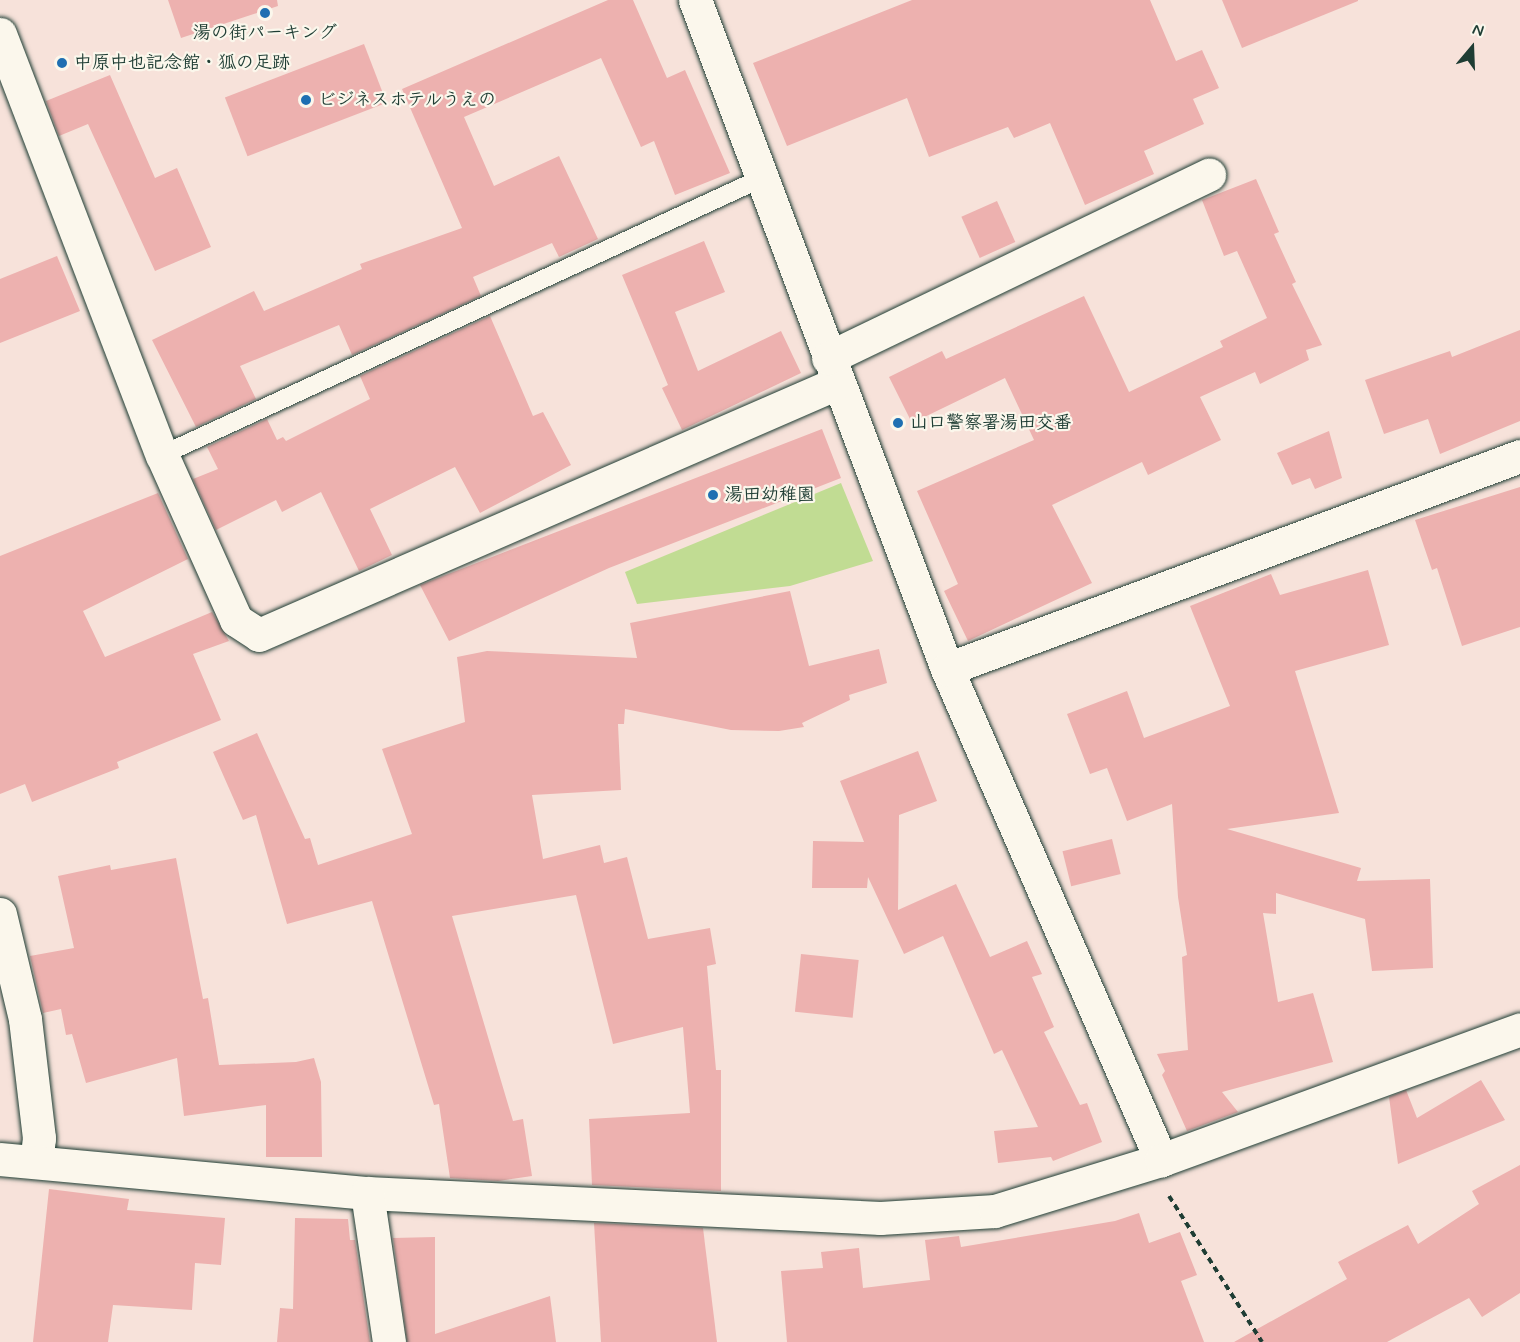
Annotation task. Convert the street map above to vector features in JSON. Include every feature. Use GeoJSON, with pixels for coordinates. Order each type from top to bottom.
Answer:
{"type":"FeatureCollection","features":[{"type":"Feature","properties":{"kind":"street"},"geometry":{"type":"LineString","coordinates":[[695,0],[760,179],[947,669],[1161,1160]]}},
{"type":"Feature","properties":{"kind":"street"},"geometry":{"type":"LineString","coordinates":[[0,34],[162,455],[236,620],[259,635],[832,370],[1209,175]]}},
{"type":"Feature","properties":{"kind":"street"},"geometry":{"type":"LineString","coordinates":[[947,669],[1520,456]]}},
{"type":"Feature","properties":{"kind":"street"},"geometry":{"type":"LineString","coordinates":[[0,914],[26,1019],[39,1138],[36,1162]]}},
{"type":"Feature","properties":{"kind":"street"},"geometry":{"type":"LineString","coordinates":[[0,1159],[367,1192],[880,1218],[995,1211],[1161,1160],[1520,1029]]}},
{"type":"Feature","properties":{"kind":"street"},"geometry":{"type":"LineString","coordinates":[[367,1192],[389,1342]]}},
{"type":"Feature","properties":{"kind":"lane"},"geometry":{"type":"LineString","coordinates":[[162,455],[760,179]]}},
{"type":"Feature","properties":{"kind":"path"},"geometry":{"type":"LineString","coordinates":[[1161,1160],[1164,1187],[1262,1342]]}},
{"type":"Feature","properties":{"kind":"green space"},"geometry":{"type":"Polygon","coordinates":[[[841,483],[873,561],[790,586],[637,604],[625,572],[841,483]]]}},
{"type":"Feature","properties":{"kind":"building"},"geometry":{"type":"Polygon","coordinates":[[[168,0],[277,0],[278,6],[181,38],[168,0]]]}},
{"type":"Feature","properties":{"kind":"building"},"geometry":{"type":"Polygon","coordinates":[[[608,0],[633,0],[667,78],[685,70],[730,173],[675,195],[654,141],[641,147],[601,58],[464,117],[494,186],[559,156],[598,239],[559,257],[552,243],[473,277],[481,296],[352,355],[339,325],[240,366],[256,399],[196,427],[152,340],[254,291],[264,311],[362,269],[360,264],[462,228],[402,89],[608,0]]]}},
{"type":"Feature","properties":{"kind":"building"},"geometry":{"type":"Polygon","coordinates":[[[912,0],[1150,0],[1176,61],[1202,50],[1219,88],[1193,99],[1204,124],[1144,151],[1154,174],[1085,205],[1050,123],[1014,138],[1008,127],[929,157],[907,98],[787,146],[753,63],[912,0]]]}},
{"type":"Feature","properties":{"kind":"building"},"geometry":{"type":"Polygon","coordinates":[[[1222,0],[1358,0],[1358,1],[1242,48],[1222,0]]]}},
{"type":"Feature","properties":{"kind":"building","name":"ビジネスホテルうえの"},"geometry":{"type":"Polygon","coordinates":[[[364,44],[387,103],[247,156],[225,97],[364,44]]]}},
{"type":"Feature","properties":{"kind":"building"},"geometry":{"type":"Polygon","coordinates":[[[110,75],[155,178],[177,168],[211,247],[155,271],[88,124],[59,136],[46,101],[110,75]]]}},
{"type":"Feature","properties":{"kind":"building"},"geometry":{"type":"Polygon","coordinates":[[[1256,179],[1279,232],[1274,234],[1296,282],[1292,284],[1322,345],[1306,350],[1309,360],[1260,384],[1255,372],[1200,397],[1221,440],[1148,475],[1142,462],[1052,505],[1092,583],[968,641],[944,591],[958,584],[917,491],[1034,440],[1005,378],[912,423],[889,377],[942,351],[946,359],[1084,296],[1129,392],[1223,347],[1220,341],[1267,318],[1237,251],[1224,256],[1202,200],[1256,179]]]}},
{"type":"Feature","properties":{"kind":"building"},"geometry":{"type":"Polygon","coordinates":[[[997,201],[1015,242],[980,258],[961,217],[997,201]]]}},
{"type":"Feature","properties":{"kind":"building"},"geometry":{"type":"Polygon","coordinates":[[[704,241],[725,292],[675,312],[698,371],[781,331],[801,373],[682,430],[662,388],[668,385],[622,275],[704,241]]]}},
{"type":"Feature","properties":{"kind":"building"},"geometry":{"type":"Polygon","coordinates":[[[57,256],[80,311],[0,343],[0,279],[57,256]]]}},
{"type":"Feature","properties":{"kind":"building"},"geometry":{"type":"Polygon","coordinates":[[[490,316],[533,416],[543,412],[571,465],[480,513],[455,467],[370,509],[392,555],[359,571],[321,492],[282,512],[276,500],[216,530],[193,479],[218,469],[207,447],[267,419],[277,440],[283,437],[286,441],[370,399],[360,376],[490,316]]]}},
{"type":"Feature","properties":{"kind":"building"},"geometry":{"type":"Polygon","coordinates":[[[1520,330],[1520,421],[1440,454],[1428,419],[1384,434],[1365,380],[1450,351],[1452,357],[1520,330]]]}},
{"type":"Feature","properties":{"kind":"building"},"geometry":{"type":"Polygon","coordinates":[[[822,429],[841,478],[609,568],[449,641],[420,585],[822,429]]]}},
{"type":"Feature","properties":{"kind":"building"},"geometry":{"type":"Polygon","coordinates":[[[1329,431],[1342,478],[1315,489],[1310,478],[1292,485],[1277,453],[1329,431]]]}},
{"type":"Feature","properties":{"kind":"building"},"geometry":{"type":"Polygon","coordinates":[[[1520,487],[1520,627],[1462,646],[1437,568],[1432,570],[1415,520],[1520,487]]]}},
{"type":"Feature","properties":{"kind":"building"},"geometry":{"type":"Polygon","coordinates":[[[158,493],[188,559],[83,611],[105,657],[212,612],[229,641],[193,654],[221,720],[117,762],[119,768],[32,802],[25,784],[0,794],[0,556],[158,493]]]}},
{"type":"Feature","properties":{"kind":"building"},"geometry":{"type":"Polygon","coordinates":[[[1368,570],[1389,645],[1295,671],[1339,813],[1227,829],[1361,868],[1357,881],[1430,879],[1433,968],[1372,971],[1365,919],[1276,893],[1276,914],[1263,913],[1278,1002],[1313,993],[1333,1062],[1222,1092],[1238,1112],[1187,1131],[1162,1075],[1165,1071],[1157,1054],[1188,1050],[1182,957],[1187,955],[1178,897],[1172,804],[1127,821],[1107,768],[1090,774],[1067,714],[1127,691],[1144,738],[1230,706],[1190,606],[1271,574],[1280,595],[1368,570]]]}},
{"type":"Feature","properties":{"kind":"building"},"geometry":{"type":"Polygon","coordinates":[[[790,591],[809,666],[879,649],[887,683],[849,695],[850,700],[802,723],[804,727],[779,731],[731,730],[625,709],[624,724],[618,724],[621,790],[532,795],[543,859],[600,845],[604,863],[627,857],[648,939],[710,928],[716,964],[707,966],[716,1070],[721,1070],[721,1191],[592,1185],[589,1119],[690,1113],[683,1027],[613,1044],[576,895],[452,916],[513,1121],[523,1119],[532,1176],[498,1181],[450,1178],[439,1104],[434,1105],[372,901],[287,924],[256,815],[243,820],[213,752],[257,733],[305,839],[310,838],[318,865],[412,834],[382,749],[465,722],[457,657],[487,651],[637,658],[630,623],[790,591]]]}},
{"type":"Feature","properties":{"kind":"building"},"geometry":{"type":"Polygon","coordinates":[[[918,751],[937,801],[899,815],[898,910],[956,884],[990,957],[1027,941],[1042,974],[1032,977],[1054,1027],[1044,1032],[1080,1105],[1087,1103],[1102,1142],[1053,1161],[1051,1157],[998,1163],[994,1131],[1038,1127],[1002,1050],[994,1054],[943,936],[904,954],[868,877],[867,888],[812,888],[813,841],[864,842],[840,781],[918,751]]]}},
{"type":"Feature","properties":{"kind":"building"},"geometry":{"type":"Polygon","coordinates":[[[1112,839],[1121,874],[1071,886],[1063,851],[1112,839]]]}},
{"type":"Feature","properties":{"kind":"building"},"geometry":{"type":"Polygon","coordinates":[[[176,858],[203,999],[208,998],[219,1065],[296,1062],[314,1058],[321,1082],[322,1157],[266,1157],[266,1105],[184,1116],[177,1058],[86,1083],[72,1034],[66,1035],[61,1009],[43,1013],[30,956],[74,948],[58,876],[110,865],[111,870],[176,858]]]}},
{"type":"Feature","properties":{"kind":"building"},"geometry":{"type":"Polygon","coordinates":[[[801,954],[859,960],[853,1018],[795,1012],[801,954]]]}},
{"type":"Feature","properties":{"kind":"building"},"geometry":{"type":"Polygon","coordinates":[[[1481,1080],[1505,1120],[1398,1164],[1389,1097],[1406,1090],[1417,1118],[1481,1080]]]}},
{"type":"Feature","properties":{"kind":"building"},"geometry":{"type":"Polygon","coordinates":[[[1520,1165],[1520,1293],[1482,1317],[1469,1298],[1387,1342],[1234,1342],[1347,1279],[1338,1262],[1408,1225],[1418,1244],[1479,1204],[1472,1191],[1520,1165]]]}},
{"type":"Feature","properties":{"kind":"building"},"geometry":{"type":"Polygon","coordinates":[[[49,1189],[129,1199],[127,1210],[225,1218],[221,1265],[195,1263],[192,1310],[113,1305],[108,1342],[33,1342],[49,1189]]]}},
{"type":"Feature","properties":{"kind":"building"},"geometry":{"type":"Polygon","coordinates":[[[1139,1213],[1149,1243],[1180,1232],[1197,1275],[1181,1281],[1204,1342],[787,1342],[781,1271],[823,1268],[821,1252],[859,1248],[863,1288],[930,1280],[925,1240],[959,1236],[961,1247],[1115,1221],[1139,1213]]]}},
{"type":"Feature","properties":{"kind":"building"},"geometry":{"type":"Polygon","coordinates":[[[295,1218],[348,1219],[350,1240],[355,1240],[370,1342],[277,1342],[280,1308],[293,1309],[295,1218]]]}},
{"type":"Feature","properties":{"kind":"building"},"geometry":{"type":"Polygon","coordinates":[[[594,1223],[703,1228],[717,1342],[601,1342],[594,1223]]]}},
{"type":"Feature","properties":{"kind":"building"},"geometry":{"type":"Polygon","coordinates":[[[435,1237],[435,1334],[550,1296],[556,1342],[407,1342],[393,1238],[435,1237]]]}},
{"type":"Feature","properties":{"kind":"place","name":"湯の街パーキング"},"geometry":{"type":"Point","coordinates":[265,13]}},
{"type":"Feature","properties":{"kind":"place","name":"中原中也記念館・狐の足跡"},"geometry":{"type":"Point","coordinates":[62,63]}},
{"type":"Feature","properties":{"kind":"place","name":"ビジネスホテルうえの"},"geometry":{"type":"Point","coordinates":[306,100]}},
{"type":"Feature","properties":{"kind":"place","name":"山口警察署湯田交番"},"geometry":{"type":"Point","coordinates":[898,423]}},
{"type":"Feature","properties":{"kind":"place","name":"湯田幼稚園"},"geometry":{"type":"Point","coordinates":[713,495]}}]}
